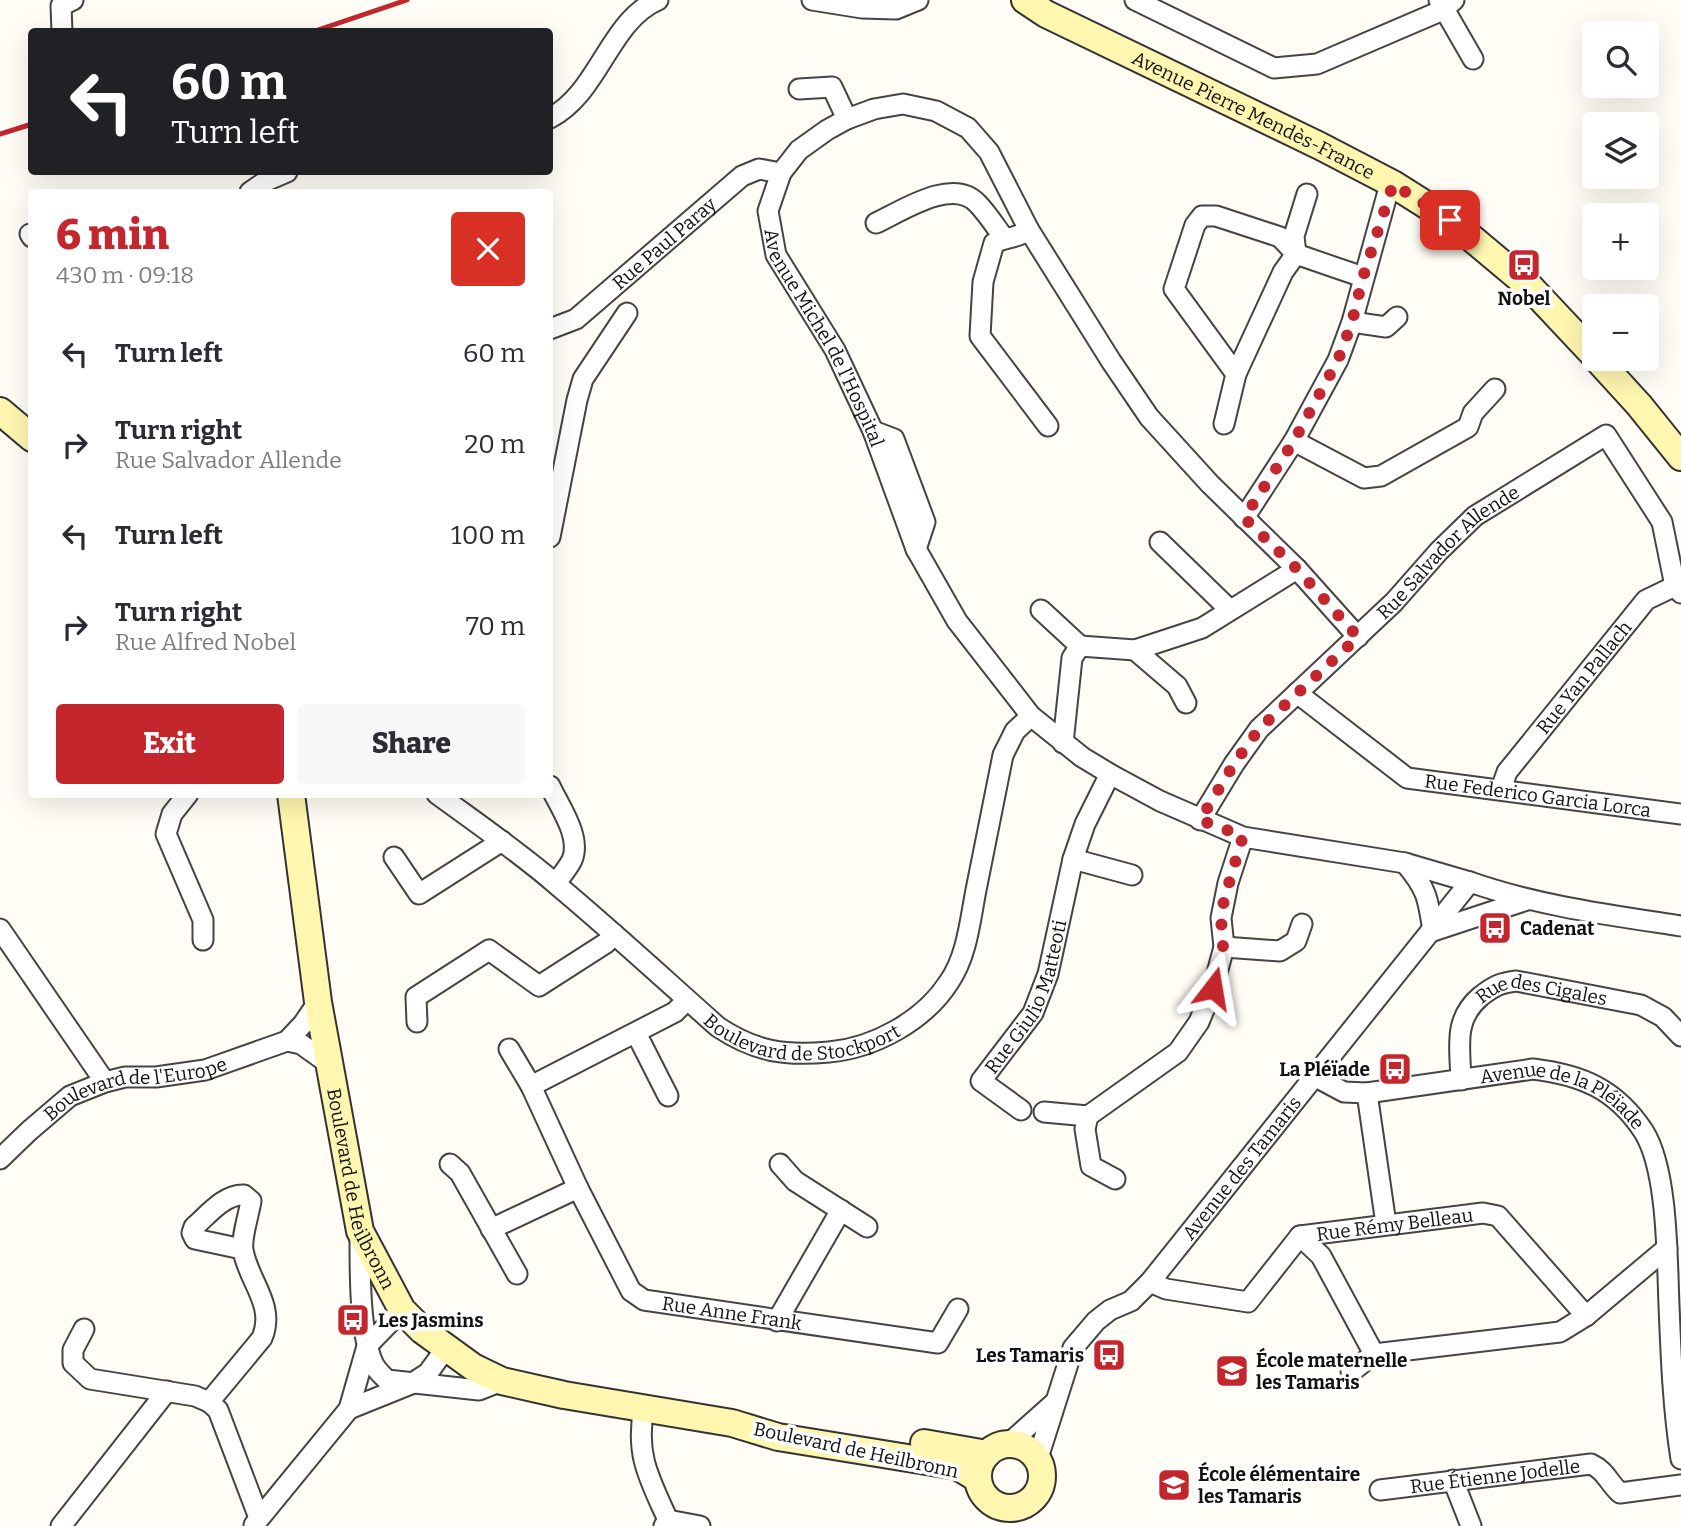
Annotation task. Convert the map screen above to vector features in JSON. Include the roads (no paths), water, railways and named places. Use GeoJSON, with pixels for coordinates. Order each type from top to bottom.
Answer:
{"type":"FeatureCollection","features":[{"type":"Feature","properties":{"kind":"street"},"geometry":{"type":"LineString","coordinates":[[553,115],[583,90],[630,20],[657,0]]}},
{"type":"Feature","properties":{"kind":"street"},"geometry":{"type":"LineString","coordinates":[[812,0],[885,9],[896,9],[918,0]]}},
{"type":"Feature","properties":{"kind":"street","name":"Avenue Pierre Mendès-France"},"geometry":{"type":"LineString","coordinates":[[1025,0],[1046,14],[1321,146],[1393,184],[1450,220],[1530,287],[1582,342]]}},
{"type":"Feature","properties":{"kind":"street"},"geometry":{"type":"LineString","coordinates":[[1135,0],[1274,68],[1317,64],[1445,3],[1473,59]]}},
{"type":"Feature","properties":{"kind":"street"},"geometry":{"type":"LineString","coordinates":[[63,28],[67,3]]}},
{"type":"Feature","properties":{"kind":"street"},"geometry":{"type":"LineString","coordinates":[[799,89],[832,87],[847,119]]}},
{"type":"Feature","properties":{"kind":"street","name":"Avenue Michel de l'Hospital"},"geometry":{"type":"LineString","coordinates":[[1358,637],[1297,569],[1210,484],[1149,417],[1029,230],[989,152],[968,128],[936,111],[903,104],[874,109],[847,119],[799,150],[781,173],[768,211],[776,255],[835,350],[873,431],[916,549],[957,621],[1031,716],[1063,743],[1110,774],[1160,802],[1200,820],[1243,836],[1405,863],[1470,882]]}},
{"type":"Feature","properties":{"kind":"street","name":"Rue Paul Paray"},"geometry":{"type":"LineString","coordinates":[[553,328],[576,319],[742,176],[760,169],[781,173]]}},
{"type":"Feature","properties":{"kind":"street"},"geometry":{"type":"LineString","coordinates":[[254,189],[280,175]]}},
{"type":"Feature","properties":{"kind":"street"},"geometry":{"type":"LineString","coordinates":[[1244,518],[1294,441],[1338,360],[1393,184]]}},
{"type":"Feature","properties":{"kind":"street"},"geometry":{"type":"LineString","coordinates":[[876,223],[945,192],[961,193],[976,201],[1004,238]]}},
{"type":"Feature","properties":{"kind":"street"},"geometry":{"type":"LineString","coordinates":[[1224,424],[1236,374],[1283,272],[1296,254],[1294,236],[1307,194]]}},
{"type":"Feature","properties":{"kind":"street"},"geometry":{"type":"LineString","coordinates":[[1236,374],[1174,289],[1195,225],[1202,216],[1216,216],[1280,237],[1296,254],[1363,277]]}},
{"type":"Feature","properties":{"kind":"street"},"geometry":{"type":"LineString","coordinates":[[1029,230],[1019,237],[1004,238],[994,243],[984,282],[980,336],[1048,426]]}},
{"type":"Feature","properties":{"kind":"street"},"geometry":{"type":"LineString","coordinates":[[553,522],[583,379],[627,313]]}},
{"type":"Feature","properties":{"kind":"street"},"geometry":{"type":"LineString","coordinates":[[1352,322],[1386,327],[1397,317]]}},
{"type":"Feature","properties":{"kind":"street","name":"Avenue Pierre Mendès-France"},"geometry":{"type":"LineString","coordinates":[[1609,371],[1681,457]]}},
{"type":"Feature","properties":{"kind":"street"},"geometry":{"type":"LineString","coordinates":[[1294,441],[1364,478],[1381,476],[1468,427],[1473,413],[1495,389]]}},
{"type":"Feature","properties":{"kind":"street"},"geometry":{"type":"LineString","coordinates":[[0,411],[28,435]]}},
{"type":"Feature","properties":{"kind":"street"},"geometry":{"type":"LineString","coordinates":[[0,430],[28,453]]}},
{"type":"Feature","properties":{"kind":"street","name":"Rue Salvador Allende"},"geometry":{"type":"LineString","coordinates":[[1200,820],[1259,729],[1358,637],[1475,516],[1606,436],[1662,522],[1678,590]]}},
{"type":"Feature","properties":{"kind":"street"},"geometry":{"type":"LineString","coordinates":[[1160,542],[1230,610]]}},
{"type":"Feature","properties":{"kind":"street"},"geometry":{"type":"LineString","coordinates":[[1041,610],[1080,646],[1135,650],[1202,628],[1297,569]]}},
{"type":"Feature","properties":{"kind":"street","name":"Rue Yan Pallach"},"geometry":{"type":"LineString","coordinates":[[1501,789],[1507,772],[1646,600],[1678,590]]}},
{"type":"Feature","properties":{"kind":"street"},"geometry":{"type":"LineString","coordinates":[[1063,743],[1072,658],[1080,646]]}},
{"type":"Feature","properties":{"kind":"street"},"geometry":{"type":"LineString","coordinates":[[1135,650],[1177,686],[1186,703]]}},
{"type":"Feature","properties":{"kind":"street","name":"Rue Federico Garcia Lorca"},"geometry":{"type":"LineString","coordinates":[[1297,693],[1407,778],[1681,814]]}},
{"type":"Feature","properties":{"kind":"street","name":"Boulevard de Stockport"},"geometry":{"type":"LineString","coordinates":[[443,798],[555,883],[718,1027],[764,1050],[797,1055],[849,1050],[890,1034],[923,1012],[950,982],[965,944],[1003,755],[1015,731],[1031,716]]}},
{"type":"Feature","properties":{"kind":"street","name":"Rue Giulio Matteoti"},"geometry":{"type":"LineString","coordinates":[[1021,1110],[981,1081],[1033,1013],[1048,974],[1073,859],[1085,824],[1110,774]]}},
{"type":"Feature","properties":{"kind":"street"},"geometry":{"type":"LineString","coordinates":[[553,792],[573,835],[575,850],[572,861],[555,883]]}},
{"type":"Feature","properties":{"kind":"street"},"geometry":{"type":"LineString","coordinates":[[185,798],[172,814],[166,834],[203,920],[202,940]]}},
{"type":"Feature","properties":{"kind":"street","name":"Boulevard de Heilbronn"},"geometry":{"type":"LineString","coordinates":[[292,798],[318,1002],[360,1231],[402,1310],[422,1330],[473,1367],[502,1381],[564,1395],[732,1423],[830,1430],[997,1449]]}},
{"type":"Feature","properties":{"kind":"street"},"geometry":{"type":"LineString","coordinates":[[1044,1112],[1088,1116],[1178,1052],[1199,1022],[1213,988],[1223,947],[1221,918],[1228,883],[1243,836]]}},
{"type":"Feature","properties":{"kind":"street"},"geometry":{"type":"LineString","coordinates":[[394,857],[419,894],[502,841]]}},
{"type":"Feature","properties":{"kind":"street"},"geometry":{"type":"LineString","coordinates":[[1073,859],[1132,874]]}},
{"type":"Feature","properties":{"kind":"street"},"geometry":{"type":"LineString","coordinates":[[1405,863],[1420,880],[1428,896],[1433,931],[1528,900]]}},
{"type":"Feature","properties":{"kind":"street"},"geometry":{"type":"LineString","coordinates":[[1470,882],[1556,906],[1681,926]]}},
{"type":"Feature","properties":{"kind":"street","name":"Avenue des Tamaris"},"geometry":{"type":"LineString","coordinates":[[1037,1461],[1073,1348],[1096,1321],[1110,1310],[1131,1301],[1150,1283],[1470,882]]}},
{"type":"Feature","properties":{"kind":"street"},"geometry":{"type":"LineString","coordinates":[[1223,947],[1280,951],[1296,941],[1302,924]]}},
{"type":"Feature","properties":{"kind":"street"},"geometry":{"type":"LineString","coordinates":[[0,929],[105,1082]]}},
{"type":"Feature","properties":{"kind":"street"},"geometry":{"type":"LineString","coordinates":[[418,1022],[416,997],[489,950],[539,986],[606,943],[614,934]]}},
{"type":"Feature","properties":{"kind":"street","name":"Rue des Cigales"},"geometry":{"type":"LineString","coordinates":[[1461,1080],[1460,1027],[1469,1006],[1497,984],[1516,981],[1641,1005],[1662,1017],[1681,1036]]}},
{"type":"Feature","properties":{"kind":"street"},"geometry":{"type":"LineString","coordinates":[[531,1086],[675,1012],[687,1000]]}},
{"type":"Feature","properties":{"kind":"street"},"geometry":{"type":"LineString","coordinates":[[287,1041],[318,1002]]}},
{"type":"Feature","properties":{"kind":"street"},"geometry":{"type":"LineString","coordinates":[[636,1033],[668,1096]]}},
{"type":"Feature","properties":{"kind":"street"},"geometry":{"type":"LineString","coordinates":[[287,1041],[301,1044],[329,1064]]}},
{"type":"Feature","properties":{"kind":"street","name":"Boulevard de l'Europe"},"geometry":{"type":"LineString","coordinates":[[0,1159],[70,1096],[125,1077],[156,1077],[205,1070],[287,1041]]}},
{"type":"Feature","properties":{"kind":"street","name":"Rue Anne Frank"},"geometry":{"type":"LineString","coordinates":[[509,1049],[531,1086],[578,1188],[631,1291],[644,1300],[938,1343],[958,1309]]}},
{"type":"Feature","properties":{"kind":"street","name":"Avenue de la Pléïade"},"geometry":{"type":"LineString","coordinates":[[1316,1077],[1344,1092],[1367,1093],[1533,1069],[1582,1079],[1601,1087],[1623,1106],[1644,1133],[1653,1152],[1662,1196],[1677,1369],[1681,1459]]}},
{"type":"Feature","properties":{"kind":"street"},"geometry":{"type":"LineString","coordinates":[[1367,1093],[1386,1224]]}},
{"type":"Feature","properties":{"kind":"street"},"geometry":{"type":"LineString","coordinates":[[1088,1116],[1085,1129],[1091,1166],[1115,1180]]}},
{"type":"Feature","properties":{"kind":"street"},"geometry":{"type":"LineString","coordinates":[[450,1164],[460,1173],[517,1275]]}},
{"type":"Feature","properties":{"kind":"street"},"geometry":{"type":"LineString","coordinates":[[780,1164],[795,1181],[867,1227]]}},
{"type":"Feature","properties":{"kind":"street"},"geometry":{"type":"LineString","coordinates":[[491,1229],[578,1188]]}},
{"type":"Feature","properties":{"kind":"street"},"geometry":{"type":"LineString","coordinates":[[777,1321],[841,1210]]}},
{"type":"Feature","properties":{"kind":"street","name":"Rue Rémy Belleau"},"geometry":{"type":"LineString","coordinates":[[1150,1283],[1166,1289],[1248,1302],[1300,1236],[1483,1213],[1498,1216],[1586,1315]]}},
{"type":"Feature","properties":{"kind":"street"},"geometry":{"type":"LineString","coordinates":[[360,1231],[360,1278],[367,1346],[374,1366],[387,1380],[479,1390],[502,1381]]}},
{"type":"Feature","properties":{"kind":"street"},"geometry":{"type":"LineString","coordinates":[[1300,1236],[1321,1256],[1374,1353]]}},
{"type":"Feature","properties":{"kind":"street"},"geometry":{"type":"LineString","coordinates":[[1351,1372],[1374,1353],[1560,1332],[1586,1315],[1667,1248]]}},
{"type":"Feature","properties":{"kind":"street"},"geometry":{"type":"LineString","coordinates":[[209,1402],[262,1338],[267,1327],[266,1310],[242,1249]]}},
{"type":"Feature","properties":{"kind":"street"},"geometry":{"type":"LineString","coordinates":[[256,1522],[349,1409],[367,1346],[402,1310]]}},
{"type":"Feature","properties":{"kind":"street"},"geometry":{"type":"LineString","coordinates":[[84,1329],[73,1350],[74,1363],[90,1379],[195,1396],[209,1402],[218,1410],[256,1522]]}},
{"type":"Feature","properties":{"kind":"street"},"geometry":{"type":"LineString","coordinates":[[349,1409],[411,1384],[428,1373],[446,1348]]}},
{"type":"Feature","properties":{"kind":"street"},"geometry":{"type":"LineString","coordinates":[[61,1526],[167,1391]]}},
{"type":"Feature","properties":{"kind":"street","name":"Avenue des Tamaris"},"geometry":{"type":"LineString","coordinates":[[997,1449],[1054,1403]]}},
{"type":"Feature","properties":{"kind":"street"},"geometry":{"type":"LineString","coordinates":[[644,1407],[641,1452],[666,1523],[699,1526]]}},
{"type":"Feature","properties":{"kind":"street","name":"Boulevard de Heilbronn"},"geometry":{"type":"LineString","coordinates":[[732,1423],[778,1437],[957,1466],[978,1479]]}},
{"type":"Feature","properties":{"kind":"street"},"geometry":{"type":"LineString","coordinates":[[1012,1526],[996,1505],[984,1495],[978,1479],[980,1466],[997,1449],[1024,1448],[1037,1461],[1041,1479],[1030,1509],[1031,1526]]}},
{"type":"Feature","properties":{"kind":"street","name":"Rue Étienne Jodelle"},"geometry":{"type":"LineString","coordinates":[[1380,1490],[1591,1464],[1602,1470],[1620,1493],[1681,1485]]}},
{"type":"Feature","properties":{"kind":"street"},"geometry":{"type":"LineString","coordinates":[[1453,1480],[1471,1526]]}},
{"type":"Feature","properties":{"kind":"street"},"geometry":{"type":"LineString","coordinates":[[996,1505],[1016,1507],[1034,1497]]}},
{"type":"Feature","properties":{"kind":"railway"},"geometry":{"type":"LineString","coordinates":[[324,28],[407,0]]}},
{"type":"Feature","properties":{"kind":"railway"},"geometry":{"type":"LineString","coordinates":[[0,134],[28,125]]}},
{"type":"Feature","properties":{"kind":"place","name":"Nobel"},"geometry":{"type":"Point","coordinates":[1524,265]}},
{"type":"Feature","properties":{"kind":"place","name":"Cadenat"},"geometry":{"type":"Point","coordinates":[1495,928]}},
{"type":"Feature","properties":{"kind":"place","name":"La Pléïade"},"geometry":{"type":"Point","coordinates":[1395,1069]}},
{"type":"Feature","properties":{"kind":"place","name":"Les Jasmins"},"geometry":{"type":"Point","coordinates":[353,1320]}},
{"type":"Feature","properties":{"kind":"place","name":"Les Tamaris"},"geometry":{"type":"Point","coordinates":[1109,1355]}},
{"type":"Feature","properties":{"kind":"place","name":"École maternelle les Tamaris"},"geometry":{"type":"Point","coordinates":[1232,1371]}},
{"type":"Feature","properties":{"kind":"place","name":"École élémentaire les Tamaris"},"geometry":{"type":"Point","coordinates":[1174,1485]}}]}
